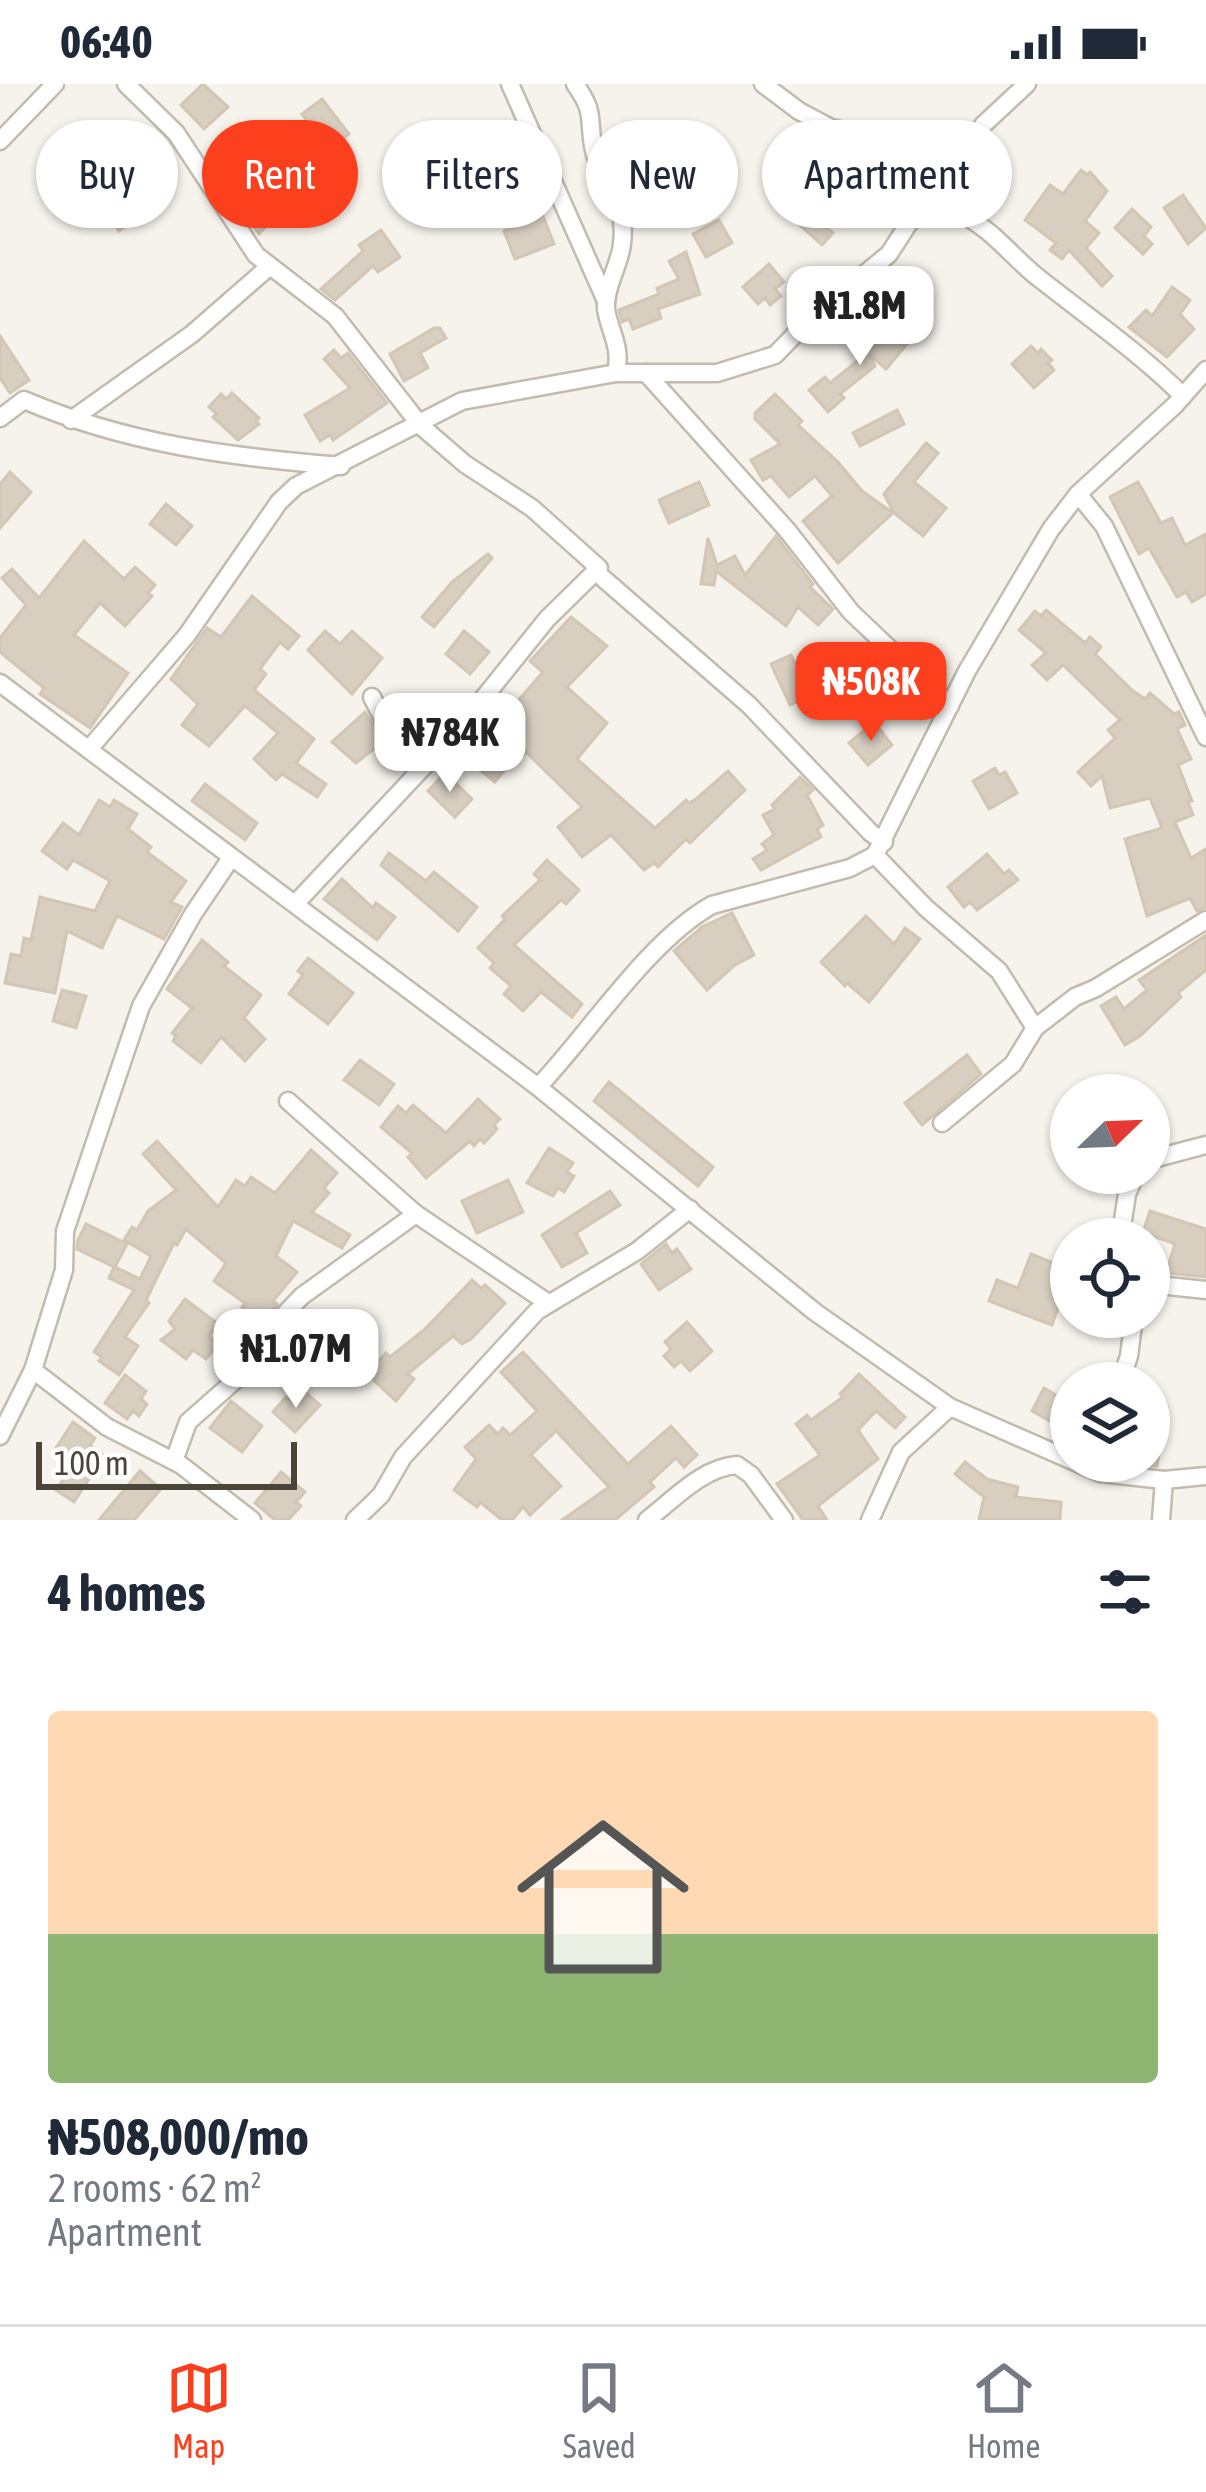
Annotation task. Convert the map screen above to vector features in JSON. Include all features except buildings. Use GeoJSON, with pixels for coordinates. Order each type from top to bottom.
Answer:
{"type":"FeatureCollection","features":[{"type":"Feature","properties":{"kind":"street"},"geometry":{"type":"LineString","coordinates":[[0,141],[55,84]]}},
{"type":"Feature","properties":{"kind":"street"},"geometry":{"type":"LineString","coordinates":[[126,84],[176,133],[256,255],[334,316],[421,426],[466,464],[532,508],[599,568],[547,619],[440,750],[296,903]]}},
{"type":"Feature","properties":{"kind":"street"},"geometry":{"type":"LineString","coordinates":[[510,84],[606,301],[618,350],[616,373]]}},
{"type":"Feature","properties":{"kind":"street"},"geometry":{"type":"LineString","coordinates":[[575,84],[591,107],[593,149],[618,196],[623,230],[622,250],[606,301]]}},
{"type":"Feature","properties":{"kind":"street"},"geometry":{"type":"LineString","coordinates":[[764,84],[816,120]]}},
{"type":"Feature","properties":{"kind":"street"},"geometry":{"type":"LineString","coordinates":[[989,120],[1017,87]]}},
{"type":"Feature","properties":{"kind":"street"},"geometry":{"type":"LineString","coordinates":[[89,749],[187,635],[279,502],[296,486],[462,401],[616,373],[717,374],[775,355],[812,317],[889,254],[906,228]]}},
{"type":"Feature","properties":{"kind":"street"},"geometry":{"type":"LineString","coordinates":[[538,1088],[626,982],[694,915],[787,881],[850,868],[880,848],[1014,588],[1078,494],[1197,385],[1148,361],[1029,271],[984,228]]}},
{"type":"Feature","properties":{"kind":"street"},"geometry":{"type":"LineString","coordinates":[[71,420],[192,334],[269,266]]}},
{"type":"Feature","properties":{"kind":"street"},"geometry":{"type":"LineString","coordinates":[[646,373],[787,530],[851,612],[950,706]]}},
{"type":"Feature","properties":{"kind":"street"},"geometry":{"type":"LineString","coordinates":[[0,418],[24,400],[71,420],[220,456],[342,466]]}},
{"type":"Feature","properties":{"kind":"street"},"geometry":{"type":"LineString","coordinates":[[1078,494],[1105,526],[1206,737]]}},
{"type":"Feature","properties":{"kind":"street"},"geometry":{"type":"LineString","coordinates":[[597,573],[749,705],[871,833],[926,908],[999,971],[1035,1028]]}},
{"type":"Feature","properties":{"kind":"street"},"geometry":{"type":"LineString","coordinates":[[0,683],[538,1088],[815,1312],[950,1407],[1050,1450]]}},
{"type":"Feature","properties":{"kind":"street"},"geometry":{"type":"LineString","coordinates":[[372,697],[387,728],[440,750]]}},
{"type":"Feature","properties":{"kind":"street"},"geometry":{"type":"LineString","coordinates":[[0,1436],[33,1370],[64,1270],[65,1231],[141,1006],[231,858]]}},
{"type":"Feature","properties":{"kind":"street"},"geometry":{"type":"LineString","coordinates":[[942,1123],[1013,1064],[1035,1028],[1075,997],[1206,920]]}},
{"type":"Feature","properties":{"kind":"street"},"geometry":{"type":"LineString","coordinates":[[288,1101],[416,1214],[548,1303]]}},
{"type":"Feature","properties":{"kind":"street"},"geometry":{"type":"LineString","coordinates":[[1170,1154],[1206,1145]]}},
{"type":"Feature","properties":{"kind":"street"},"geometry":{"type":"LineString","coordinates":[[355,1520],[373,1505],[404,1457],[472,1379],[548,1303],[637,1251],[690,1209]]}},
{"type":"Feature","properties":{"kind":"street"},"geometry":{"type":"LineString","coordinates":[[174,1461],[188,1422],[266,1353],[278,1321],[302,1296],[416,1214]]}},
{"type":"Feature","properties":{"kind":"street"},"geometry":{"type":"LineString","coordinates":[[1170,1286],[1206,1290]]}},
{"type":"Feature","properties":{"kind":"street"},"geometry":{"type":"LineString","coordinates":[[33,1370],[107,1427],[174,1461],[252,1520]]}},
{"type":"Feature","properties":{"kind":"street"},"geometry":{"type":"LineString","coordinates":[[870,1520],[901,1453],[950,1407]]}},
{"type":"Feature","properties":{"kind":"street"},"geometry":{"type":"LineString","coordinates":[[646,1520],[699,1480],[719,1468],[737,1465],[751,1475],[784,1520]]}},
{"type":"Feature","properties":{"kind":"street"},"geometry":{"type":"LineString","coordinates":[[1170,1479],[1206,1476]]}},
{"type":"Feature","properties":{"kind":"street"},"geometry":{"type":"LineString","coordinates":[[1161,1520],[1164,1482]]}}]}
